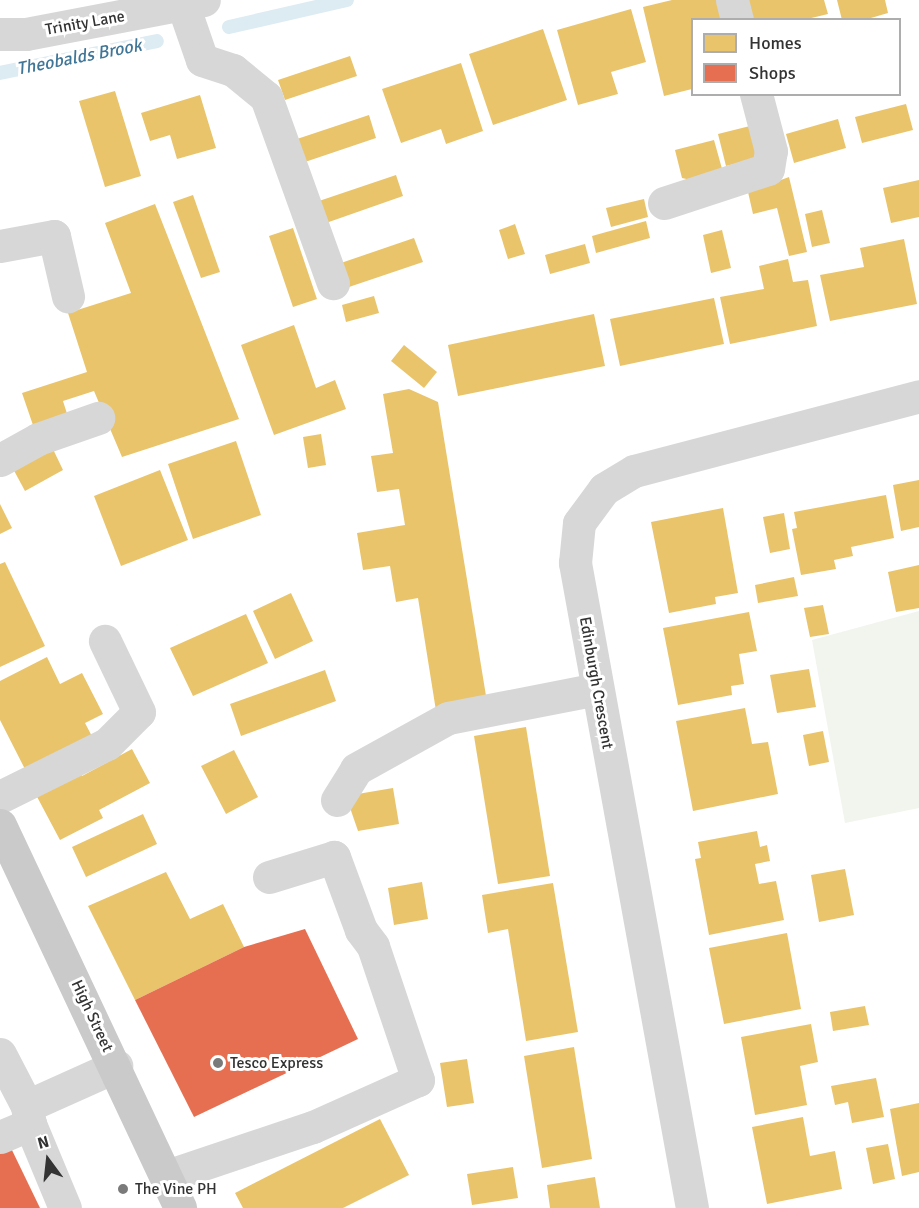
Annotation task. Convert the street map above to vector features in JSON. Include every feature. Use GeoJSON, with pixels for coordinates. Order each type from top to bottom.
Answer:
{"type":"FeatureCollection","features":[{"type":"Feature","properties":{"kind":"main road","name":"High Street"},"geometry":{"type":"LineString","coordinates":[[2,832],[116,1066],[180,1208]]}},
{"type":"Feature","properties":{"kind":"street"},"geometry":{"type":"LineString","coordinates":[[732,0],[736,18]]}},
{"type":"Feature","properties":{"kind":"street"},"geometry":{"type":"LineString","coordinates":[[194,2],[202,60],[233,70],[266,97],[333,283]]}},
{"type":"Feature","properties":{"kind":"street","name":"Trinity Lane"},"geometry":{"type":"LineString","coordinates":[[0,34],[26,34],[194,2]]}},
{"type":"Feature","properties":{"kind":"street"},"geometry":{"type":"LineString","coordinates":[[664,202],[768,169],[771,151],[757,96]]}},
{"type":"Feature","properties":{"kind":"street"},"geometry":{"type":"LineString","coordinates":[[0,246],[54,236],[68,296]]}},
{"type":"Feature","properties":{"kind":"street","name":"Edinburgh Crescent"},"geometry":{"type":"LineString","coordinates":[[692,1208],[597,689],[574,549],[579,523],[604,489],[634,471],[919,396]]}},
{"type":"Feature","properties":{"kind":"street"},"geometry":{"type":"LineString","coordinates":[[0,460],[38,440],[98,418]]}},
{"type":"Feature","properties":{"kind":"street"},"geometry":{"type":"LineString","coordinates":[[0,797],[106,744],[139,712],[105,641]]}},
{"type":"Feature","properties":{"kind":"street"},"geometry":{"type":"LineString","coordinates":[[337,800],[356,769],[448,718],[597,689]]}},
{"type":"Feature","properties":{"kind":"street"},"geometry":{"type":"LineString","coordinates":[[167,1176],[313,1127],[418,1080],[373,946],[361,930],[334,857],[269,877]]}},
{"type":"Feature","properties":{"kind":"street"},"geometry":{"type":"LineString","coordinates":[[0,1054],[29,1115],[65,1208]]}},
{"type":"Feature","properties":{"kind":"street"},"geometry":{"type":"LineString","coordinates":[[0,1137],[29,1115],[116,1066]]}},
{"type":"Feature","properties":{"kind":"shaded area"},"geometry":{"type":"Polygon","coordinates":[[[919,611],[919,808],[845,823],[812,640],[919,611]]]}},
{"type":"Feature","properties":{"kind":"building: Homes"},"geometry":{"type":"Polygon","coordinates":[[[672,0],[722,0],[726,18],[691,18],[691,89],[664,96],[643,7],[672,0]]]}},
{"type":"Feature","properties":{"kind":"building: Homes"},"geometry":{"type":"Polygon","coordinates":[[[748,0],[824,0],[828,14],[811,18],[752,18],[748,0]]]}},
{"type":"Feature","properties":{"kind":"building: Homes"},"geometry":{"type":"Polygon","coordinates":[[[837,0],[885,0],[888,13],[871,18],[842,18],[837,0]]]}},
{"type":"Feature","properties":{"kind":"building: Homes"},"geometry":{"type":"Polygon","coordinates":[[[631,9],[646,62],[611,72],[618,94],[578,105],[557,30],[631,9]]]}},
{"type":"Feature","properties":{"kind":"building: Homes"},"geometry":{"type":"Polygon","coordinates":[[[543,29],[567,100],[493,125],[469,54],[543,29]]]}},
{"type":"Feature","properties":{"kind":"building: Homes"},"geometry":{"type":"Polygon","coordinates":[[[350,56],[357,76],[285,100],[278,80],[350,56]]]}},
{"type":"Feature","properties":{"kind":"building: Homes"},"geometry":{"type":"Polygon","coordinates":[[[461,63],[483,131],[446,144],[441,129],[401,143],[382,89],[461,63]]]}},
{"type":"Feature","properties":{"kind":"building: Homes"},"geometry":{"type":"Polygon","coordinates":[[[115,91],[141,176],[105,187],[79,101],[115,91]]]}},
{"type":"Feature","properties":{"kind":"building: Homes"},"geometry":{"type":"Polygon","coordinates":[[[200,95],[216,148],[177,159],[170,135],[150,141],[141,113],[200,95]]]}},
{"type":"Feature","properties":{"kind":"building: Homes"},"geometry":{"type":"Polygon","coordinates":[[[906,104],[913,130],[862,143],[855,117],[906,104]]]}},
{"type":"Feature","properties":{"kind":"building: Homes"},"geometry":{"type":"Polygon","coordinates":[[[369,115],[376,138],[302,163],[294,140],[369,115]]]}},
{"type":"Feature","properties":{"kind":"building: Homes"},"geometry":{"type":"Polygon","coordinates":[[[838,119],[846,148],[794,163],[786,134],[838,119]]]}},
{"type":"Feature","properties":{"kind":"building: Homes"},"geometry":{"type":"Polygon","coordinates":[[[750,126],[759,158],[726,166],[718,134],[750,126]]]}},
{"type":"Feature","properties":{"kind":"building: Homes"},"geometry":{"type":"Polygon","coordinates":[[[714,140],[724,176],[700,182],[682,178],[675,150],[714,140]]]}},
{"type":"Feature","properties":{"kind":"building: Homes"},"geometry":{"type":"Polygon","coordinates":[[[396,175],[403,196],[326,223],[319,201],[396,175]]]}},
{"type":"Feature","properties":{"kind":"building: Homes"},"geometry":{"type":"Polygon","coordinates":[[[789,177],[807,252],[789,256],[777,208],[753,214],[748,192],[789,177]]]}},
{"type":"Feature","properties":{"kind":"building: Homes"},"geometry":{"type":"Polygon","coordinates":[[[919,180],[919,217],[891,223],[883,188],[919,180]]]}},
{"type":"Feature","properties":{"kind":"building: Homes"},"geometry":{"type":"Polygon","coordinates":[[[193,195],[220,272],[201,278],[173,202],[193,195]]]}},
{"type":"Feature","properties":{"kind":"building: Homes"},"geometry":{"type":"Polygon","coordinates":[[[644,199],[648,217],[611,227],[606,208],[644,199]]]}},
{"type":"Feature","properties":{"kind":"building: Homes"},"geometry":{"type":"Polygon","coordinates":[[[155,204],[239,419],[122,457],[94,391],[63,401],[69,420],[35,431],[22,393],[87,372],[68,313],[131,293],[105,223],[155,204]]]}},
{"type":"Feature","properties":{"kind":"building: Homes"},"geometry":{"type":"Polygon","coordinates":[[[822,210],[830,243],[812,247],[805,214],[822,210]]]}},
{"type":"Feature","properties":{"kind":"building: Homes"},"geometry":{"type":"Polygon","coordinates":[[[646,221],[650,238],[596,253],[592,236],[646,221]]]}},
{"type":"Feature","properties":{"kind":"building: Homes"},"geometry":{"type":"Polygon","coordinates":[[[515,224],[525,254],[508,259],[499,230],[515,224]]]}},
{"type":"Feature","properties":{"kind":"building: Homes"},"geometry":{"type":"Polygon","coordinates":[[[293,228],[317,299],[293,307],[269,236],[293,228]]]}},
{"type":"Feature","properties":{"kind":"building: Homes"},"geometry":{"type":"Polygon","coordinates":[[[722,230],[731,268],[711,273],[703,235],[722,230]]]}},
{"type":"Feature","properties":{"kind":"building: Homes"},"geometry":{"type":"Polygon","coordinates":[[[414,238],[423,262],[349,287],[341,263],[414,238]]]}},
{"type":"Feature","properties":{"kind":"building: Homes"},"geometry":{"type":"Polygon","coordinates":[[[904,239],[917,304],[830,321],[820,275],[864,267],[860,248],[904,239]]]}},
{"type":"Feature","properties":{"kind":"building: Homes"},"geometry":{"type":"Polygon","coordinates":[[[585,244],[590,263],[550,274],[545,255],[585,244]]]}},
{"type":"Feature","properties":{"kind":"building: Homes"},"geometry":{"type":"Polygon","coordinates":[[[788,259],[793,282],[808,280],[817,326],[730,344],[720,297],[764,289],[759,266],[788,259]]]}},
{"type":"Feature","properties":{"kind":"building: Homes"},"geometry":{"type":"Polygon","coordinates":[[[374,296],[379,313],[346,322],[342,305],[374,296]]]}},
{"type":"Feature","properties":{"kind":"building: Homes"},"geometry":{"type":"Polygon","coordinates":[[[714,298],[724,344],[620,366],[610,319],[714,298]]]}},
{"type":"Feature","properties":{"kind":"building: Homes"},"geometry":{"type":"Polygon","coordinates":[[[594,314],[605,366],[458,396],[448,345],[594,314]]]}},
{"type":"Feature","properties":{"kind":"building: Homes"},"geometry":{"type":"Polygon","coordinates":[[[294,325],[316,388],[335,380],[346,409],[274,435],[241,345],[294,325]]]}},
{"type":"Feature","properties":{"kind":"building: Homes"},"geometry":{"type":"Polygon","coordinates":[[[404,345],[437,372],[424,388],[391,361],[404,345]]]}},
{"type":"Feature","properties":{"kind":"building: Homes"},"geometry":{"type":"Polygon","coordinates":[[[409,389],[438,402],[488,708],[437,717],[418,598],[396,602],[390,566],[363,570],[357,533],[405,525],[399,489],[377,492],[371,456],[393,453],[383,394],[409,389]]]}},
{"type":"Feature","properties":{"kind":"building: Homes"},"geometry":{"type":"Polygon","coordinates":[[[321,434],[326,465],[308,468],[303,437],[321,434]]]}},
{"type":"Feature","properties":{"kind":"building: Homes"},"geometry":{"type":"Polygon","coordinates":[[[236,441],[261,515],[193,539],[168,464],[236,441]]]}},
{"type":"Feature","properties":{"kind":"building: Homes"},"geometry":{"type":"Polygon","coordinates":[[[51,445],[63,470],[25,491],[11,465],[51,445]]]}},
{"type":"Feature","properties":{"kind":"building: Homes"},"geometry":{"type":"Polygon","coordinates":[[[160,470],[188,540],[121,566],[94,496],[160,470]]]}},
{"type":"Feature","properties":{"kind":"building: Homes"},"geometry":{"type":"Polygon","coordinates":[[[919,480],[919,527],[901,531],[893,485],[919,480]]]}},
{"type":"Feature","properties":{"kind":"building: Homes"},"geometry":{"type":"Polygon","coordinates":[[[886,495],[894,538],[851,547],[853,556],[834,560],[836,569],[801,575],[792,529],[797,528],[794,512],[886,495]]]}},
{"type":"Feature","properties":{"kind":"building: Homes"},"geometry":{"type":"Polygon","coordinates":[[[0,504],[12,528],[0,534],[0,504]]]}},
{"type":"Feature","properties":{"kind":"building: Homes"},"geometry":{"type":"Polygon","coordinates":[[[723,508],[738,593],[715,597],[716,604],[669,613],[651,522],[723,508]]]}},
{"type":"Feature","properties":{"kind":"building: Homes"},"geometry":{"type":"Polygon","coordinates":[[[784,513],[790,549],[770,553],[763,517],[784,513]]]}},
{"type":"Feature","properties":{"kind":"building: Homes"},"geometry":{"type":"Polygon","coordinates":[[[5,562],[45,646],[0,667],[0,564],[5,562]]]}},
{"type":"Feature","properties":{"kind":"building: Homes"},"geometry":{"type":"Polygon","coordinates":[[[919,565],[919,608],[896,612],[888,572],[919,565]]]}},
{"type":"Feature","properties":{"kind":"building: Homes"},"geometry":{"type":"Polygon","coordinates":[[[794,577],[798,596],[758,603],[755,585],[794,577]]]}},
{"type":"Feature","properties":{"kind":"building: Homes"},"geometry":{"type":"Polygon","coordinates":[[[291,593],[313,641],[275,659],[253,611],[291,593]]]}},
{"type":"Feature","properties":{"kind":"building: Homes"},"geometry":{"type":"Polygon","coordinates":[[[823,605],[829,634],[810,637],[804,608],[823,605]]]}},
{"type":"Feature","properties":{"kind":"building: Homes"},"geometry":{"type":"Polygon","coordinates":[[[749,612],[757,651],[739,654],[744,684],[731,686],[732,695],[678,705],[663,628],[749,612]]]}},
{"type":"Feature","properties":{"kind":"building: Homes"},"geometry":{"type":"Polygon","coordinates":[[[246,614],[268,663],[193,696],[170,648],[246,614]]]}},
{"type":"Feature","properties":{"kind":"building: Homes"},"geometry":{"type":"Polygon","coordinates":[[[47,657],[60,684],[82,673],[103,714],[85,723],[96,744],[29,777],[0,720],[0,681],[47,657]]]}},
{"type":"Feature","properties":{"kind":"building: Homes"},"geometry":{"type":"Polygon","coordinates":[[[809,669],[816,707],[777,713],[770,675],[809,669]]]}},
{"type":"Feature","properties":{"kind":"building: Homes"},"geometry":{"type":"Polygon","coordinates":[[[325,670],[336,701],[241,736],[230,704],[325,670]]]}},
{"type":"Feature","properties":{"kind":"building: Homes"},"geometry":{"type":"Polygon","coordinates":[[[745,708],[752,744],[768,742],[778,794],[693,811],[676,721],[745,708]]]}},
{"type":"Feature","properties":{"kind":"building: Homes"},"geometry":{"type":"Polygon","coordinates":[[[526,727],[550,876],[498,884],[474,736],[526,727]]]}},
{"type":"Feature","properties":{"kind":"building: Homes"},"geometry":{"type":"Polygon","coordinates":[[[823,731],[829,762],[809,766],[803,735],[823,731]]]}},
{"type":"Feature","properties":{"kind":"building: Homes"},"geometry":{"type":"Polygon","coordinates":[[[132,749],[150,783],[99,810],[103,818],[60,840],[35,793],[79,770],[82,776],[132,749]]]}},
{"type":"Feature","properties":{"kind":"building: Homes"},"geometry":{"type":"Polygon","coordinates":[[[234,750],[258,797],[226,814],[201,766],[234,750]]]}},
{"type":"Feature","properties":{"kind":"building: Homes"},"geometry":{"type":"Polygon","coordinates":[[[393,788],[399,824],[358,831],[346,796],[393,788]]]}},
{"type":"Feature","properties":{"kind":"building: Homes"},"geometry":{"type":"Polygon","coordinates":[[[143,814],[157,844],[86,877],[72,847],[143,814]]]}},
{"type":"Feature","properties":{"kind":"building: Homes"},"geometry":{"type":"Polygon","coordinates":[[[757,831],[760,847],[767,845],[770,861],[755,864],[759,884],[776,881],[784,920],[709,935],[695,859],[701,858],[698,842],[757,831]]]}},
{"type":"Feature","properties":{"kind":"building: Homes"},"geometry":{"type":"Polygon","coordinates":[[[845,869],[854,915],[819,922],[811,875],[845,869]]]}},
{"type":"Feature","properties":{"kind":"building: Homes"},"geometry":{"type":"Polygon","coordinates":[[[166,872],[190,919],[223,904],[244,947],[135,1000],[88,906],[166,872]]]}},
{"type":"Feature","properties":{"kind":"building: Homes"},"geometry":{"type":"Polygon","coordinates":[[[422,882],[428,919],[394,925],[388,888],[422,882]]]}},
{"type":"Feature","properties":{"kind":"building: Homes"},"geometry":{"type":"Polygon","coordinates":[[[553,883],[578,1032],[526,1041],[508,929],[488,933],[482,895],[553,883]]]}},
{"type":"Feature","properties":{"kind":"building: Homes"},"geometry":{"type":"Polygon","coordinates":[[[787,933],[801,1009],[724,1024],[709,948],[787,933]]]}},
{"type":"Feature","properties":{"kind":"building: Homes"},"geometry":{"type":"Polygon","coordinates":[[[865,1006],[869,1025],[833,1031],[830,1012],[865,1006]]]}},
{"type":"Feature","properties":{"kind":"building: Homes"},"geometry":{"type":"Polygon","coordinates":[[[811,1024],[818,1062],[800,1066],[807,1105],[755,1115],[741,1037],[811,1024]]]}},
{"type":"Feature","properties":{"kind":"building: Homes"},"geometry":{"type":"Polygon","coordinates":[[[574,1047],[592,1159],[542,1168],[524,1056],[574,1047]]]}},
{"type":"Feature","properties":{"kind":"building: Homes"},"geometry":{"type":"Polygon","coordinates":[[[467,1059],[474,1103],[447,1107],[440,1063],[467,1059]]]}},
{"type":"Feature","properties":{"kind":"building: Homes"},"geometry":{"type":"Polygon","coordinates":[[[876,1078],[884,1117],[852,1123],[848,1102],[835,1105],[831,1086],[876,1078]]]}},
{"type":"Feature","properties":{"kind":"building: Homes"},"geometry":{"type":"Polygon","coordinates":[[[919,1103],[919,1172],[902,1176],[890,1109],[919,1103]]]}},
{"type":"Feature","properties":{"kind":"building: Homes"},"geometry":{"type":"Polygon","coordinates":[[[803,1117],[810,1156],[835,1151],[842,1189],[767,1204],[752,1127],[803,1117]]]}},
{"type":"Feature","properties":{"kind":"building: Homes"},"geometry":{"type":"Polygon","coordinates":[[[380,1119],[409,1175],[343,1208],[243,1208],[235,1193],[380,1119]]]}},
{"type":"Feature","properties":{"kind":"building: Homes"},"geometry":{"type":"Polygon","coordinates":[[[888,1144],[895,1179],[873,1184],[866,1148],[888,1144]]]}},
{"type":"Feature","properties":{"kind":"building: Homes"},"geometry":{"type":"Polygon","coordinates":[[[513,1167],[518,1198],[472,1205],[467,1174],[513,1167]]]}},
{"type":"Feature","properties":{"kind":"building: Homes"},"geometry":{"type":"Polygon","coordinates":[[[595,1177],[600,1208],[550,1208],[547,1185],[595,1177]]]}},
{"type":"Feature","properties":{"kind":"building: Shops"},"geometry":{"type":"Polygon","coordinates":[[[305,929],[358,1039],[194,1117],[135,1000],[244,947],[305,929]]]}},
{"type":"Feature","properties":{"kind":"building: Shops"},"geometry":{"type":"Polygon","coordinates":[[[10,1146],[40,1208],[0,1208],[0,1151],[10,1146]]]}},
{"type":"Feature","properties":{"kind":"waterway","name":"Theobalds Brook"},"geometry":{"type":"LineString","coordinates":[[229,27],[347,0]]}},
{"type":"Feature","properties":{"kind":"waterway","name":"Theobalds Brook"},"geometry":{"type":"LineString","coordinates":[[0,73],[157,41]]}},
{"type":"Feature","properties":{"kind":"place","name":"Tesco Express"},"geometry":{"type":"Point","coordinates":[218,1063]}},
{"type":"Feature","properties":{"kind":"place","name":"The Vine PH"},"geometry":{"type":"Point","coordinates":[123,1189]}}]}
